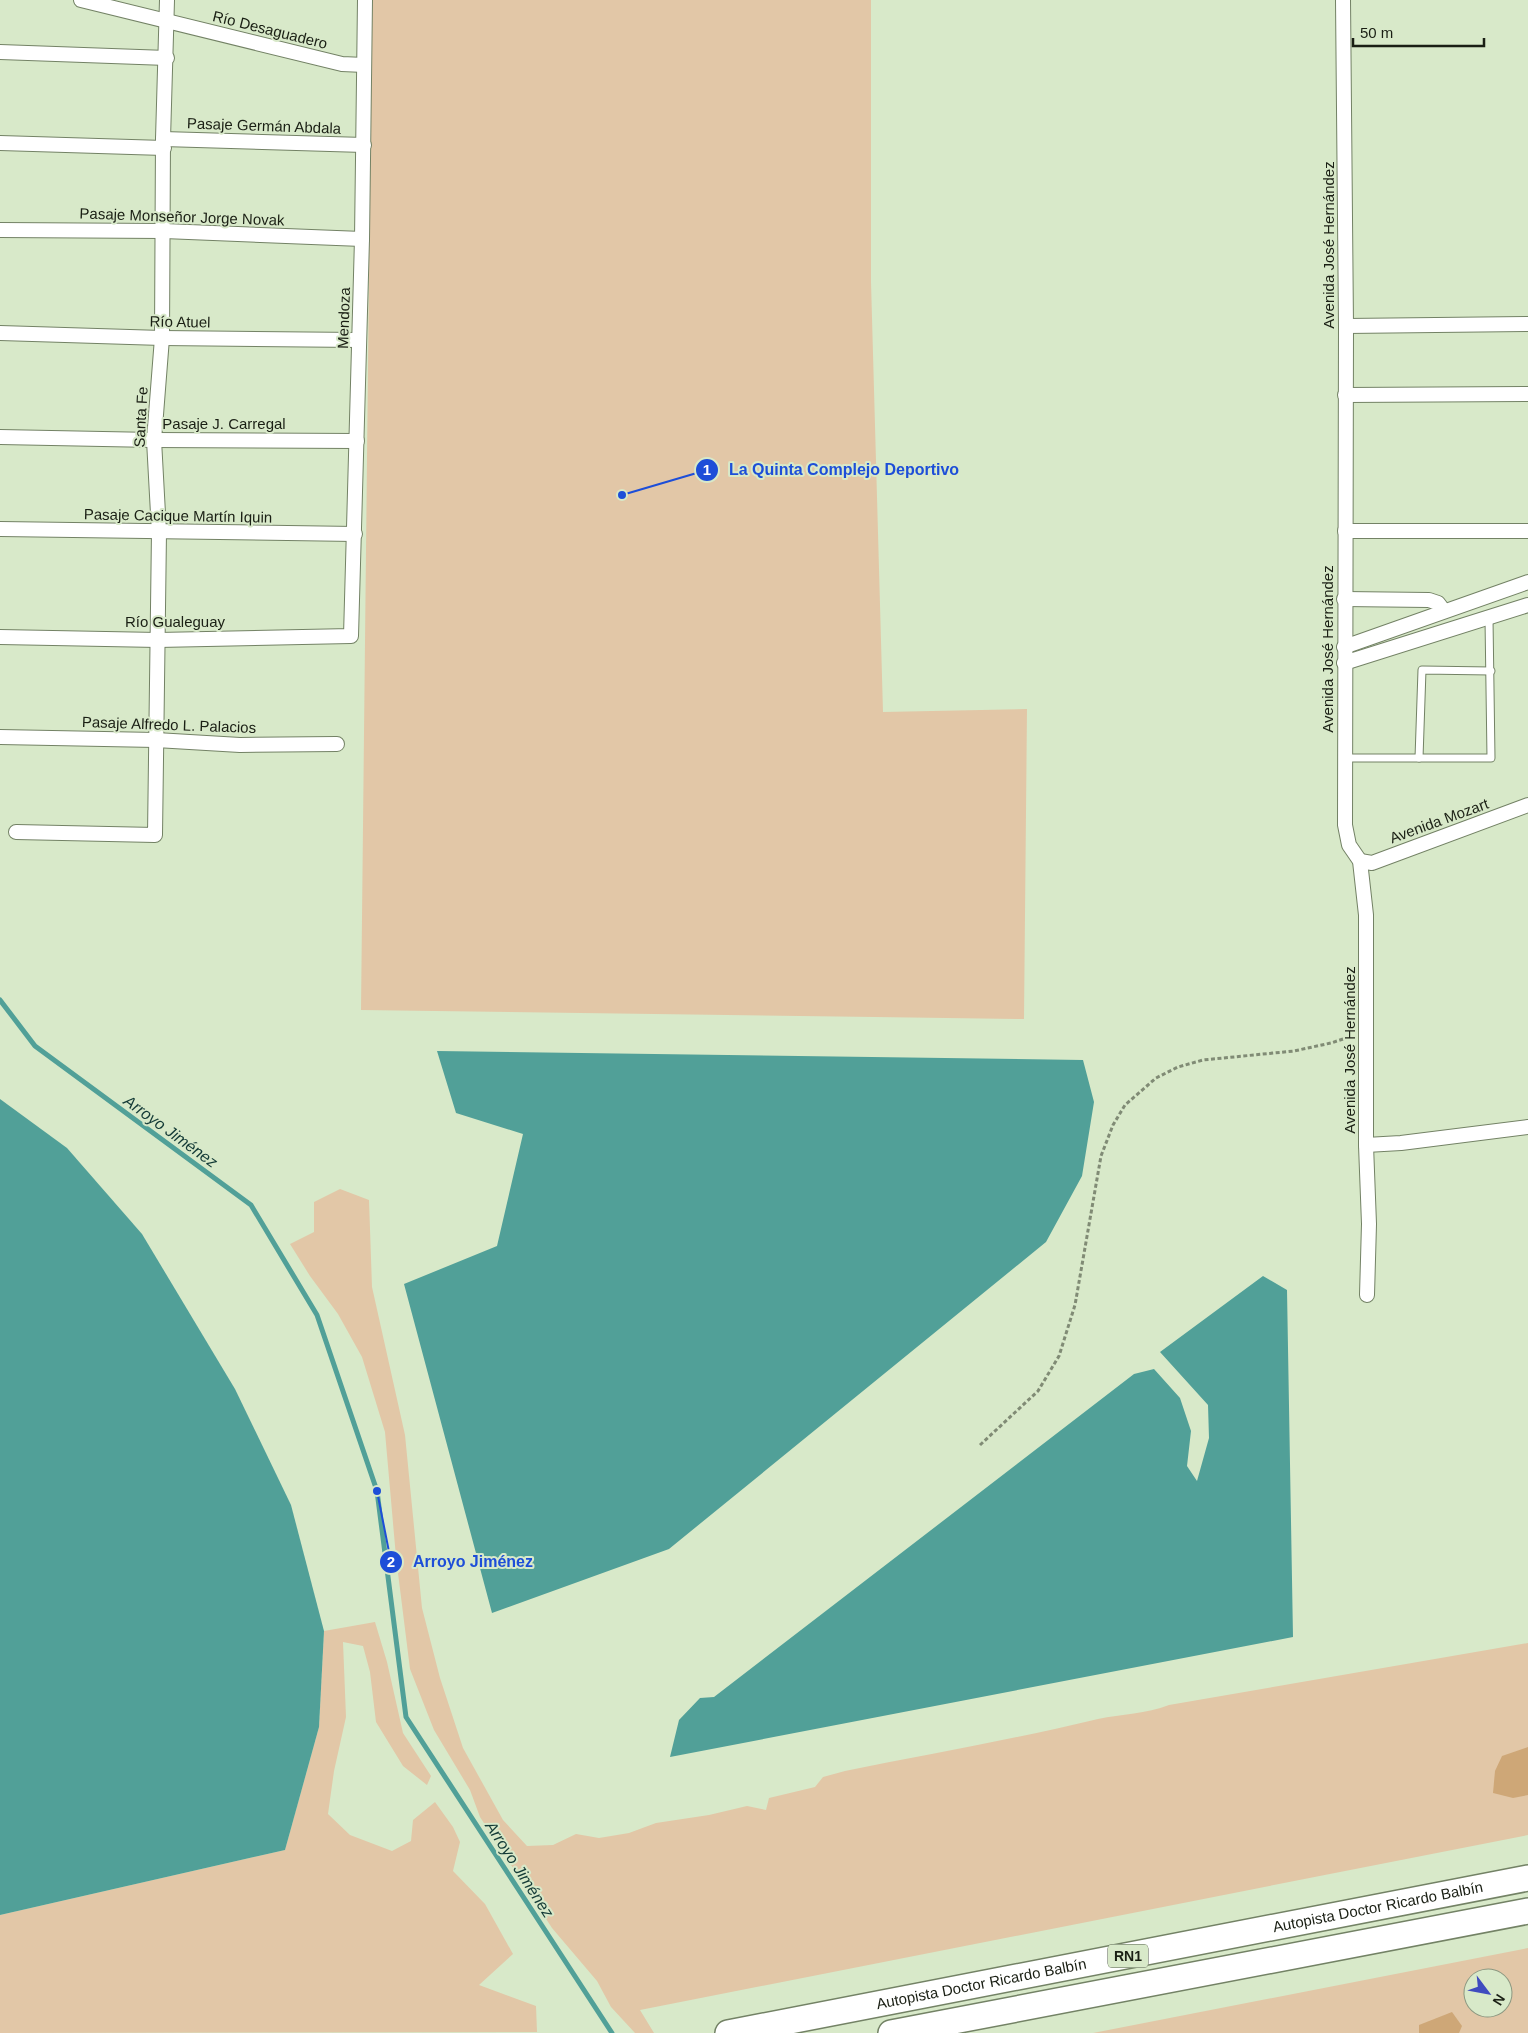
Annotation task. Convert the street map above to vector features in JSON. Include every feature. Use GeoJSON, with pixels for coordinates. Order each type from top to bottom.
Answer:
{"type":"FeatureCollection","features":[{"type":"Feature","properties":{"kind":"highway","name":"Autopista Doctor Ricardo Balbín"},"geometry":{"type":"LineString","coordinates":[[728,2033],[1528,1878]]}},
{"type":"Feature","properties":{"kind":"highway","name":"Autopista Doctor Ricardo Balbín"},"geometry":{"type":"LineString","coordinates":[[891,2033],[1528,1911]]}},
{"type":"Feature","properties":{"kind":"street","name":"Río Desaguadero"},"geometry":{"type":"LineString","coordinates":[[81,0],[342,64],[364,65]]}},
{"type":"Feature","properties":{"kind":"street","name":"Santa Fe"},"geometry":{"type":"LineString","coordinates":[[16,832],[155,835],[159,532],[154,440],[162,338],[167,0]]}},
{"type":"Feature","properties":{"kind":"street","name":"Mendoza"},"geometry":{"type":"LineString","coordinates":[[351,636],[362,239],[366,0]]}},
{"type":"Feature","properties":{"kind":"street","name":"Avenida José Hernández"},"geometry":{"type":"LineString","coordinates":[[1343,0],[1346,326],[1345,825],[1349,846],[1360,861],[1366,915],[1366,1145],[1370,1224],[1367,1295]]}},
{"type":"Feature","properties":{"kind":"street"},"geometry":{"type":"LineString","coordinates":[[0,52],[166,58]]}},
{"type":"Feature","properties":{"kind":"street","name":"Pasaje Germán Abdala"},"geometry":{"type":"LineString","coordinates":[[0,143],[364,145]]}},
{"type":"Feature","properties":{"kind":"street","name":"Pasaje Monseñor Jorge Novak"},"geometry":{"type":"LineString","coordinates":[[0,230],[164,231],[362,239]]}},
{"type":"Feature","properties":{"kind":"street"},"geometry":{"type":"LineString","coordinates":[[1346,326],[1528,324]]}},
{"type":"Feature","properties":{"kind":"street","name":"Río Atuel"},"geometry":{"type":"LineString","coordinates":[[0,333],[162,338],[359,340]]}},
{"type":"Feature","properties":{"kind":"street"},"geometry":{"type":"LineString","coordinates":[[1345,395],[1528,394]]}},
{"type":"Feature","properties":{"kind":"street","name":"Pasaje J. Carregal"},"geometry":{"type":"LineString","coordinates":[[0,437],[357,441]]}},
{"type":"Feature","properties":{"kind":"street","name":"Pasaje Cacique Martín Iquin"},"geometry":{"type":"LineString","coordinates":[[0,529],[355,534]]}},
{"type":"Feature","properties":{"kind":"street"},"geometry":{"type":"LineString","coordinates":[[1345,531],[1528,530]]}},
{"type":"Feature","properties":{"kind":"street"},"geometry":{"type":"LineString","coordinates":[[1344,647],[1528,582]]}},
{"type":"Feature","properties":{"kind":"street"},"geometry":{"type":"LineString","coordinates":[[1344,599],[1429,600],[1438,603],[1444,612]]}},
{"type":"Feature","properties":{"kind":"street"},"geometry":{"type":"LineString","coordinates":[[1344,663],[1489,619],[1528,605]]}},
{"type":"Feature","properties":{"kind":"street","name":"Río Gualeguay"},"geometry":{"type":"LineString","coordinates":[[0,637],[158,640],[351,636]]}},
{"type":"Feature","properties":{"kind":"street","name":"Pasaje Alfredo L. Palacios"},"geometry":{"type":"LineString","coordinates":[[0,737],[156,740],[240,745],[337,744]]}},
{"type":"Feature","properties":{"kind":"street","name":"Avenida Mozart"},"geometry":{"type":"LineString","coordinates":[[1360,861],[1372,862],[1528,805]]}},
{"type":"Feature","properties":{"kind":"street"},"geometry":{"type":"LineString","coordinates":[[1366,1145],[1402,1143],[1528,1127]]}},
{"type":"Feature","properties":{"kind":"lane"},"geometry":{"type":"LineString","coordinates":[[1345,758],[1491,758],[1489,619]]}},
{"type":"Feature","properties":{"kind":"lane"},"geometry":{"type":"LineString","coordinates":[[1419,758],[1422,670],[1491,671]]}},
{"type":"Feature","properties":{"kind":"path"},"geometry":{"type":"LineString","coordinates":[[980,1445],[1038,1391],[1059,1356],[1075,1305],[1101,1156],[1113,1125],[1125,1105],[1156,1078],[1186,1065],[1203,1060],[1294,1051],[1331,1043],[1366,1030]]}},
{"type":"Feature","properties":{"kind":"shaded area"},"geometry":{"type":"Polygon","coordinates":[[[372,0],[871,0],[871,282],[883,712],[1027,709],[1024,1019],[361,1010],[372,0]]]}},
{"type":"Feature","properties":{"kind":"shaded area"},"geometry":{"type":"Polygon","coordinates":[[[340,1189],[369,1200],[372,1287],[405,1435],[422,1608],[440,1678],[463,1748],[503,1820],[527,1846],[553,1845],[576,1834],[599,1838],[629,1833],[656,1823],[709,1815],[747,1806],[766,1810],[769,1798],[815,1787],[823,1777],[845,1771],[1004,1740],[1098,1719],[1152,1710],[1169,1705],[1528,1643],[1528,1835],[640,2010],[654,2033],[635,2033],[611,2007],[597,1981],[552,1928],[480,1817],[470,1790],[434,1730],[410,1669],[396,1557],[385,1432],[362,1357],[338,1314],[310,1276],[290,1244],[314,1232],[314,1202],[340,1189]]]}},
{"type":"Feature","properties":{"kind":"shaded area"},"geometry":{"type":"Polygon","coordinates":[[[375,1622],[387,1662],[403,1733],[431,1776],[427,1785],[403,1766],[376,1722],[370,1672],[363,1646],[343,1642],[346,1717],[334,1771],[328,1814],[350,1835],[392,1851],[411,1841],[413,1820],[435,1802],[453,1827],[460,1842],[453,1871],[485,1904],[513,1954],[479,1985],[536,2006],[537,2032],[0,2033],[0,1915],[285,1850],[319,1727],[324,1631],[375,1622]]]}},
{"type":"Feature","properties":{"kind":"shaded area"},"geometry":{"type":"Polygon","coordinates":[[[1528,1747],[1528,1795],[1513,1798],[1493,1793],[1495,1771],[1502,1756],[1528,1747]]]}},
{"type":"Feature","properties":{"kind":"shaded area"},"geometry":{"type":"Polygon","coordinates":[[[1528,1948],[1528,2033],[1093,2033],[1528,1948]]]}},
{"type":"Feature","properties":{"kind":"shaded area"},"geometry":{"type":"Polygon","coordinates":[[[1452,2012],[1462,2026],[1459,2033],[1419,2033],[1419,2025],[1452,2012]]]}},
{"type":"Feature","properties":{"kind":"water"},"geometry":{"type":"Polygon","coordinates":[[[437,1051],[1083,1060],[1094,1102],[1082,1176],[1046,1242],[669,1549],[492,1613],[404,1284],[497,1246],[523,1134],[456,1113],[437,1051]]]}},
{"type":"Feature","properties":{"kind":"water"},"geometry":{"type":"Polygon","coordinates":[[[0,1099],[67,1148],[142,1234],[235,1389],[291,1505],[324,1631],[319,1727],[285,1850],[0,1915],[0,1099]]]}},
{"type":"Feature","properties":{"kind":"water"},"geometry":{"type":"Polygon","coordinates":[[[1263,1276],[1287,1290],[1293,1637],[670,1757],[679,1720],[700,1698],[714,1697],[1134,1374],[1154,1369],[1180,1398],[1191,1431],[1187,1466],[1197,1481],[1209,1438],[1208,1405],[1160,1352],[1263,1276]]]}},
{"type":"Feature","properties":{"kind":"waterway","name":"Arroyo Jiménez"},"geometry":{"type":"LineString","coordinates":[[0,1000],[35,1046],[251,1205],[317,1315],[377,1491],[406,1717],[612,2033]]}},
{"type":"Feature","properties":{"kind":"place","name":"La Quinta Complejo Deportivo"},"geometry":{"type":"Point","coordinates":[622,495]}},
{"type":"Feature","properties":{"kind":"place","name":"Arroyo Jiménez"},"geometry":{"type":"Point","coordinates":[377,1491]}}]}
